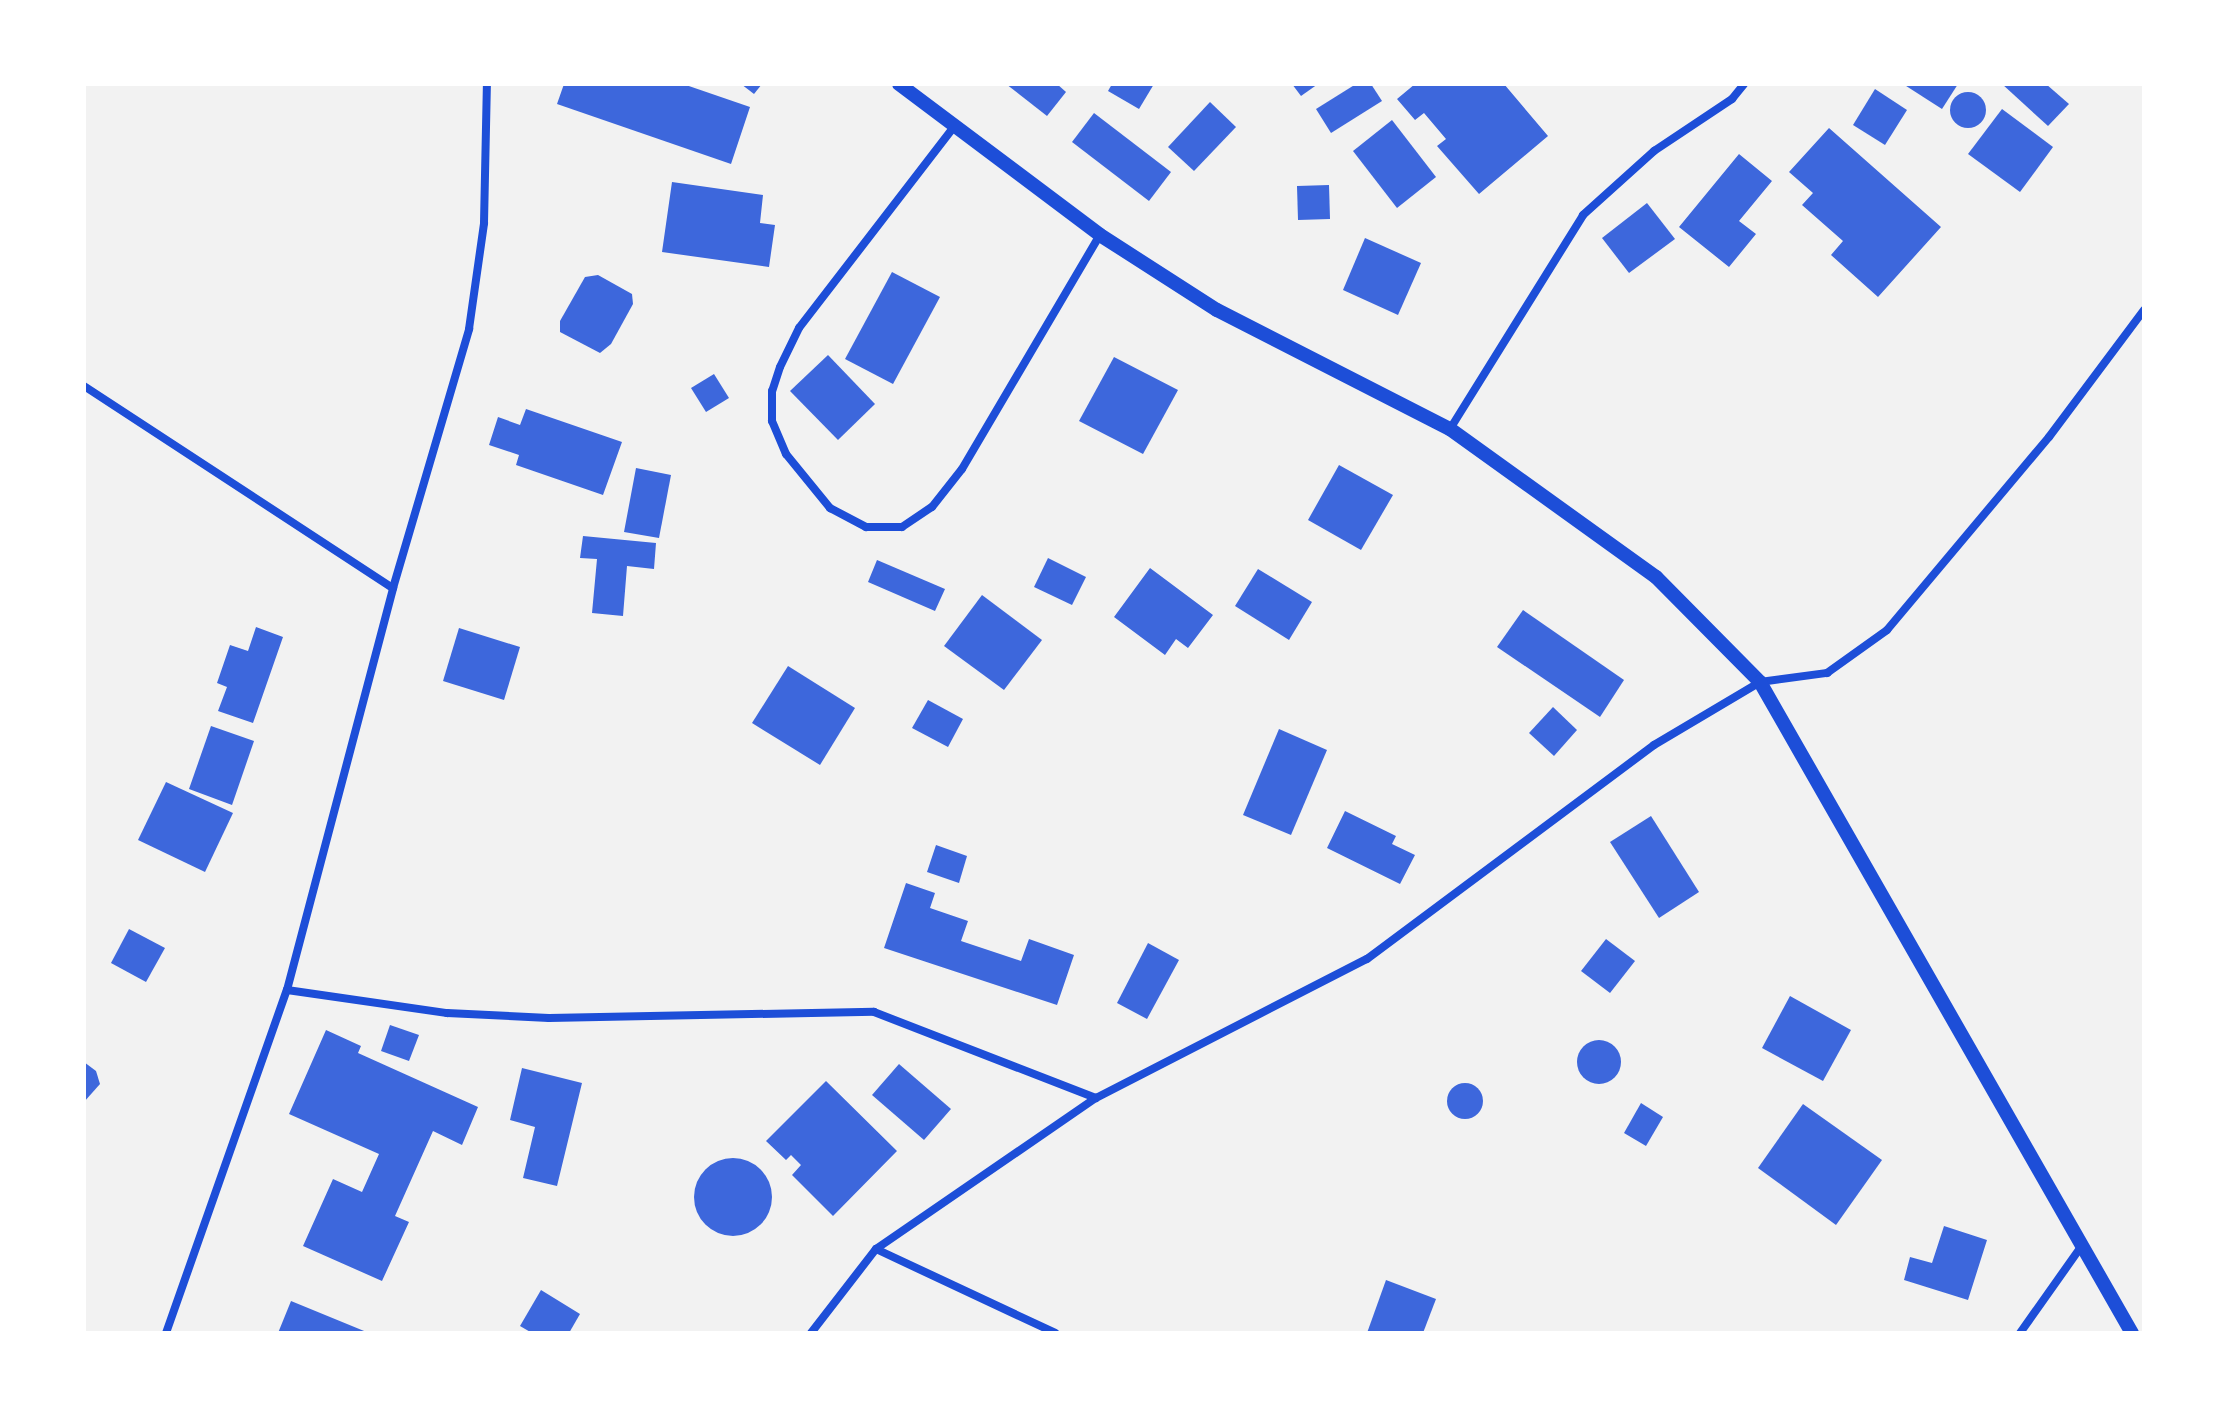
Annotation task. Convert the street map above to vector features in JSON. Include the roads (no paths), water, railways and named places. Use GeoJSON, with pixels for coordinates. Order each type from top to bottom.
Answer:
{"type":"FeatureCollection","features":[{"type":"Feature","properties":{"kind":"street"},"geometry":{"type":"LineString","coordinates":[[166,1333],[287,990],[393,588],[469,329],[484,223],[487,84]]}},
{"type":"Feature","properties":{"kind":"street"},"geometry":{"type":"LineString","coordinates":[[899,84],[953,128],[1100,235],[1217,310],[1450,429],[1656,577],[1760,682],[2132,1333]]}},
{"type":"Feature","properties":{"kind":"street"},"geometry":{"type":"LineString","coordinates":[[1450,429],[1583,215],[1654,151],[1732,99],[1744,84]]}},
{"type":"Feature","properties":{"kind":"street"},"geometry":{"type":"LineString","coordinates":[[953,128],[799,328],[772,391],[772,421],[786,454],[830,508],[866,527],[902,527],[932,507],[962,469],[1100,235]]}},
{"type":"Feature","properties":{"kind":"street"},"geometry":{"type":"LineString","coordinates":[[811,1333],[876,1249],[1096,1098],[1367,959],[1654,745],[1760,682],[1827,673],[1887,630],[2049,437],[2144,310]]}},
{"type":"Feature","properties":{"kind":"street"},"geometry":{"type":"LineString","coordinates":[[84,386],[393,588]]}},
{"type":"Feature","properties":{"kind":"street"},"geometry":{"type":"LineString","coordinates":[[287,990],[447,1013],[549,1018],[874,1012],[1096,1098]]}},
{"type":"Feature","properties":{"kind":"street"},"geometry":{"type":"LineString","coordinates":[[2020,1333],[2081,1247]]}},
{"type":"Feature","properties":{"kind":"street"},"geometry":{"type":"LineString","coordinates":[[876,1249],[1055,1333]]}}]}
